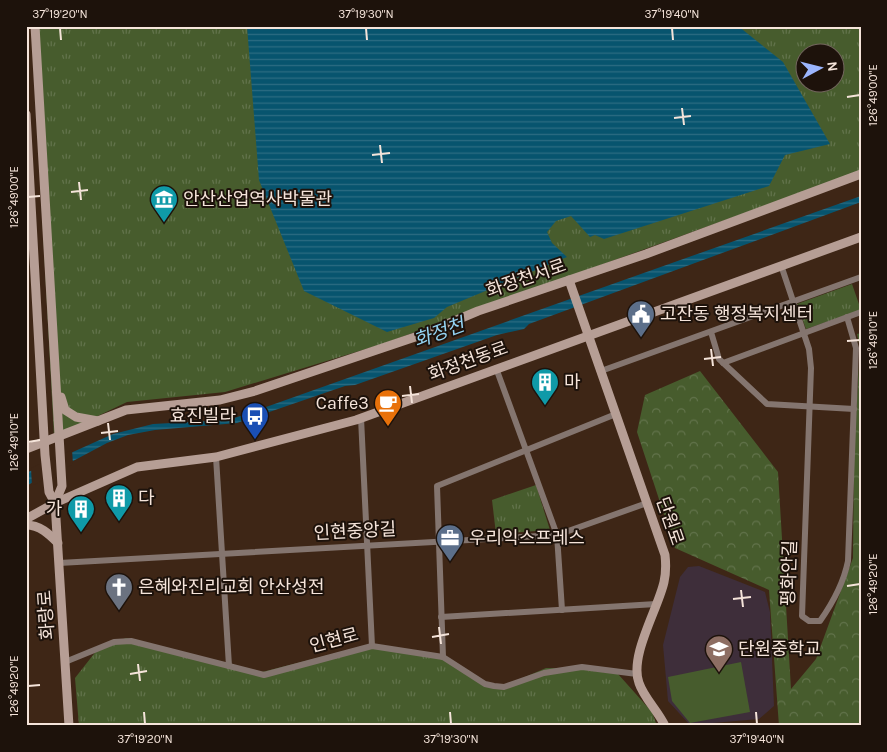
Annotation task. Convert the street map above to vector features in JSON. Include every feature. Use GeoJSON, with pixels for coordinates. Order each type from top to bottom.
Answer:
{"type":"FeatureCollection","features":[{"type":"Feature","properties":{"kind":"street","name":"화랑로"},"geometry":{"type":"LineString","coordinates":[[35,26],[62,486],[55,503]]}},
{"type":"Feature","properties":{"kind":"street","name":"화랑로"},"geometry":{"type":"LineString","coordinates":[[26,114],[45,455],[49,492],[55,503],[69,726]]}},
{"type":"Feature","properties":{"kind":"street","name":"화정천서로"},"geometry":{"type":"LineString","coordinates":[[26,449],[126,410],[220,400],[255,391],[421,334],[478,311],[570,284],[861,174]]}},
{"type":"Feature","properties":{"kind":"street","name":"화정천동로"},"geometry":{"type":"LineString","coordinates":[[26,519],[55,503],[137,467],[216,458],[361,418],[861,236]]}},
{"type":"Feature","properties":{"kind":"street","name":"평화안길"},"geometry":{"type":"LineString","coordinates":[[781,265],[804,332],[811,368],[802,616],[809,621],[820,621],[846,571],[856,348],[847,317]]}},
{"type":"Feature","properties":{"kind":"street"},"geometry":{"type":"LineString","coordinates":[[601,372],[861,277]]}},
{"type":"Feature","properties":{"kind":"street","name":"단원로"},"geometry":{"type":"LineString","coordinates":[[570,284],[665,555],[665,580],[645,636],[637,674]]}},
{"type":"Feature","properties":{"kind":"street"},"geometry":{"type":"LineString","coordinates":[[722,363],[861,312]]}},
{"type":"Feature","properties":{"kind":"street"},"geometry":{"type":"LineString","coordinates":[[711,332],[722,363],[767,404],[854,409]]}},
{"type":"Feature","properties":{"kind":"street"},"geometry":{"type":"LineString","coordinates":[[496,368],[557,535],[562,610]]}},
{"type":"Feature","properties":{"kind":"street"},"geometry":{"type":"LineString","coordinates":[[55,375],[65,410],[76,417],[98,422]]}},
{"type":"Feature","properties":{"kind":"street"},"geometry":{"type":"LineString","coordinates":[[443,657],[437,486],[616,414]]}},
{"type":"Feature","properties":{"kind":"street"},"geometry":{"type":"LineString","coordinates":[[361,418],[372,646]]}},
{"type":"Feature","properties":{"kind":"street"},"geometry":{"type":"LineString","coordinates":[[216,458],[229,666]]}},
{"type":"Feature","properties":{"kind":"street","name":"인현중앙길"},"geometry":{"type":"LineString","coordinates":[[59,563],[557,535],[647,503]]}},
{"type":"Feature","properties":{"kind":"street"},"geometry":{"type":"LineString","coordinates":[[26,525],[33,525],[46,531],[58,543]]}},
{"type":"Feature","properties":{"kind":"street"},"geometry":{"type":"LineString","coordinates":[[441,617],[656,604]]}},
{"type":"Feature","properties":{"kind":"street","name":"인현로"},"geometry":{"type":"LineString","coordinates":[[65,662],[114,642],[131,641],[264,674],[372,646],[443,657],[485,684],[504,687],[544,673],[576,667],[637,674]]}},
{"type":"Feature","properties":{"kind":"street"},"geometry":{"type":"LineString","coordinates":[[637,674],[639,684],[659,713],[665,726]]}},
{"type":"Feature","properties":{"kind":"shaded area","name":"단원중학교"},"geometry":{"type":"Polygon","coordinates":[[[699,566],[765,592],[770,612],[774,706],[759,719],[690,725],[668,701],[663,645],[680,577],[688,567],[699,566]]]}},
{"type":"Feature","properties":{"kind":"green space"},"geometry":{"type":"Polygon","coordinates":[[[32,26],[861,26],[861,171],[382,344],[225,392],[127,402],[54,437],[32,26]]]}},
{"type":"Feature","properties":{"kind":"green space"},"geometry":{"type":"Polygon","coordinates":[[[852,284],[861,310],[806,329],[797,304],[852,284]]]}},
{"type":"Feature","properties":{"kind":"green space"},"geometry":{"type":"Polygon","coordinates":[[[861,333],[861,726],[779,726],[769,590],[675,548],[637,432],[645,395],[700,371],[778,472],[791,689],[816,659],[853,558],[854,448],[860,348],[857,334],[861,333]]]}},
{"type":"Feature","properties":{"kind":"green space"},"geometry":{"type":"Polygon","coordinates":[[[536,485],[550,530],[496,534],[492,500],[536,485]]]}},
{"type":"Feature","properties":{"kind":"green space"},"geometry":{"type":"Polygon","coordinates":[[[126,638],[262,672],[364,646],[442,655],[483,682],[504,686],[546,668],[570,668],[618,674],[652,712],[657,726],[79,726],[75,678],[97,650],[126,638]]]}},
{"type":"Feature","properties":{"kind":"green space"},"geometry":{"type":"Polygon","coordinates":[[[741,662],[750,712],[690,723],[672,701],[668,677],[741,662]]]}},
{"type":"Feature","properties":{"kind":"water"},"geometry":{"type":"Polygon","coordinates":[[[247,26],[738,26],[783,62],[794,81],[794,92],[800,92],[830,144],[785,155],[769,186],[604,239],[595,235],[590,237],[571,216],[556,221],[547,232],[552,243],[567,257],[447,307],[434,318],[387,332],[304,291],[259,180],[247,26]]]}},
{"type":"Feature","properties":{"kind":"water"},"geometry":{"type":"Polygon","coordinates":[[[861,196],[861,202],[529,324],[524,329],[497,335],[355,385],[345,386],[237,423],[155,430],[128,435],[107,443],[26,486],[26,473],[113,434],[153,424],[229,420],[861,196]]]}},
{"type":"Feature","properties":{"kind":"pier"},"geometry":{"type":"Polygon","coordinates":[[[72,450],[73,464],[32,486],[31,468],[72,450]]]}},
{"type":"Feature","properties":{"kind":"place","name":"안산산업역사박물관"},"geometry":{"type":"Point","coordinates":[164,223]}},
{"type":"Feature","properties":{"kind":"place","name":"고잔동 행정복지센터"},"geometry":{"type":"Point","coordinates":[641,338]}},
{"type":"Feature","properties":{"kind":"place","name":"마"},"geometry":{"type":"Point","coordinates":[545,406]}},
{"type":"Feature","properties":{"kind":"place","name":"Caffe3"},"geometry":{"type":"Point","coordinates":[388,427]}},
{"type":"Feature","properties":{"kind":"place","name":"효진빌라"},"geometry":{"type":"Point","coordinates":[255,440]}},
{"type":"Feature","properties":{"kind":"place","name":"다"},"geometry":{"type":"Point","coordinates":[119,522]}},
{"type":"Feature","properties":{"kind":"place","name":"가"},"geometry":{"type":"Point","coordinates":[81,533]}},
{"type":"Feature","properties":{"kind":"place","name":"우리익스프레스"},"geometry":{"type":"Point","coordinates":[450,562]}},
{"type":"Feature","properties":{"kind":"place","name":"은혜와진리교회 안산성전"},"geometry":{"type":"Point","coordinates":[119,611]}},
{"type":"Feature","properties":{"kind":"place","name":"단원중학교"},"geometry":{"type":"Point","coordinates":[719,673]}},
{"type":"Feature","properties":{"kind":"water label","name":"화정천"},"geometry":{"type":"Point","coordinates":[439,333]}}]}
